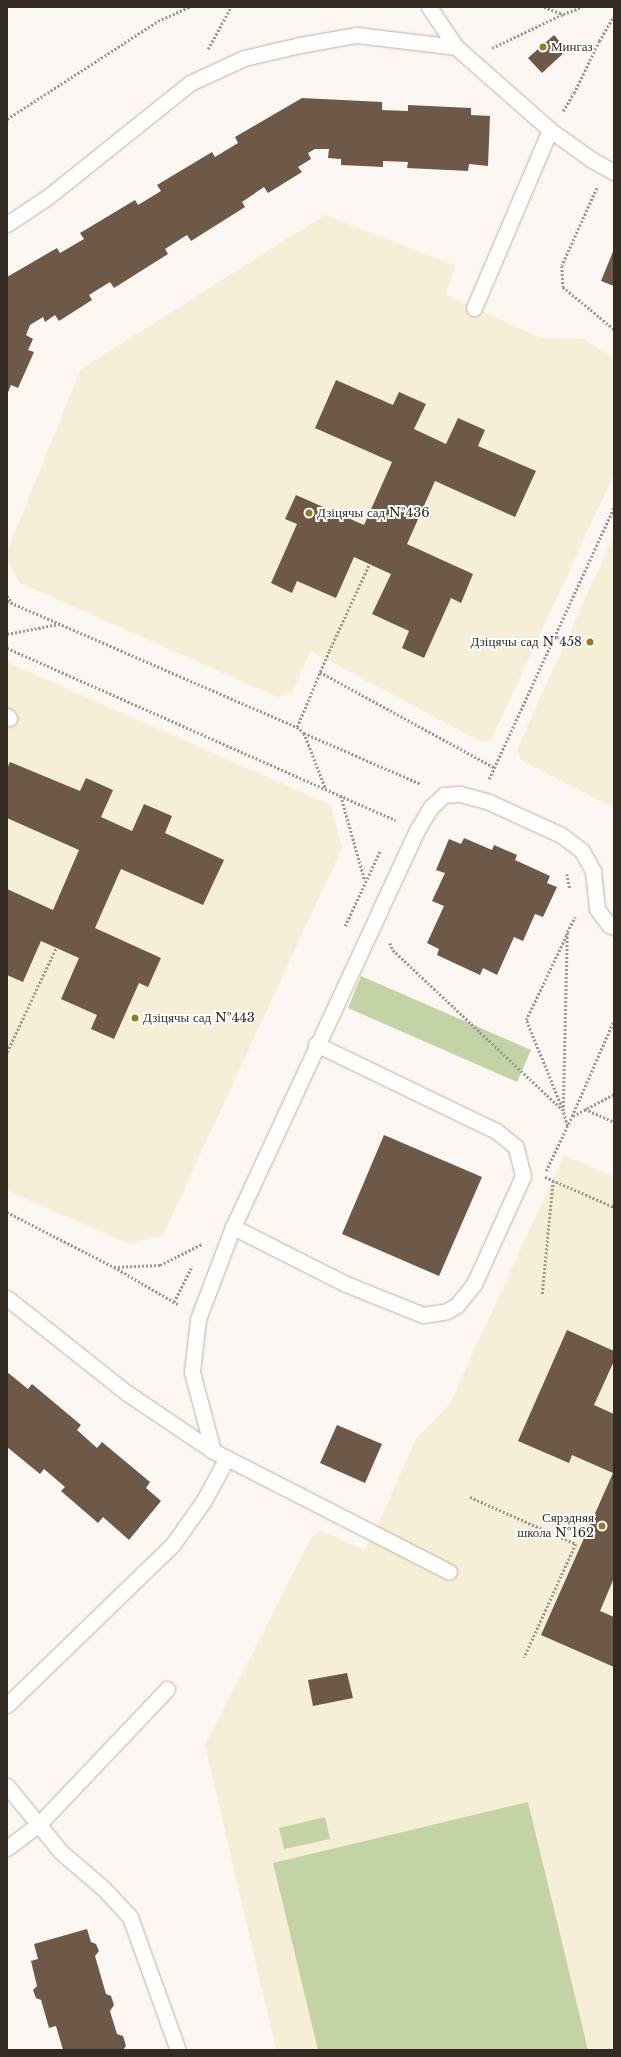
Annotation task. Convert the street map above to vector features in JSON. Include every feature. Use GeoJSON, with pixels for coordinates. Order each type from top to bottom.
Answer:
{"type":"FeatureCollection","features":[{"type":"Feature","properties":{"kind":"lane"},"geometry":{"type":"LineString","coordinates":[[429,7],[456,47],[550,130],[592,160],[610,170]]}},
{"type":"Feature","properties":{"kind":"lane"},"geometry":{"type":"LineString","coordinates":[[7,224],[49,196],[190,83],[244,58],[300,45],[357,35],[456,47]]}},
{"type":"Feature","properties":{"kind":"lane"},"geometry":{"type":"LineString","coordinates":[[474,308],[550,130]]}},
{"type":"Feature","properties":{"kind":"lane"},"geometry":{"type":"LineString","coordinates":[[213,1450],[192,1372],[198,1319],[233,1227],[316,1044],[417,830],[431,807],[444,795],[460,794],[489,802],[560,835],[582,851],[592,872],[597,909],[609,925],[614,927]]}},
{"type":"Feature","properties":{"kind":"lane"},"geometry":{"type":"LineString","coordinates":[[233,1227],[346,1284],[423,1315],[447,1311],[457,1305],[474,1284],[523,1176],[516,1147],[496,1130],[316,1044]]}},
{"type":"Feature","properties":{"kind":"lane"},"geometry":{"type":"LineString","coordinates":[[7,1298],[127,1393],[213,1450],[449,1572]]}},
{"type":"Feature","properties":{"kind":"lane"},"geometry":{"type":"LineString","coordinates":[[7,1704],[173,1544],[203,1502],[227,1458]]}},
{"type":"Feature","properties":{"kind":"lane"},"geometry":{"type":"LineString","coordinates":[[7,1848],[39,1824],[167,1689]]}},
{"type":"Feature","properties":{"kind":"lane"},"geometry":{"type":"LineString","coordinates":[[7,1786],[61,1852],[104,1889],[130,1917],[178,2050]]}},
{"type":"Feature","properties":{"kind":"path"},"geometry":{"type":"LineString","coordinates":[[7,119],[158,21],[190,7]]}},
{"type":"Feature","properties":{"kind":"path"},"geometry":{"type":"LineString","coordinates":[[190,83],[231,7]]}},
{"type":"Feature","properties":{"kind":"path"},"geometry":{"type":"LineString","coordinates":[[544,7],[563,14]]}},
{"type":"Feature","properties":{"kind":"path"},"geometry":{"type":"LineString","coordinates":[[456,47],[482,53],[563,14],[582,7]]}},
{"type":"Feature","properties":{"kind":"path"},"geometry":{"type":"LineString","coordinates":[[550,130],[574,93],[599,41],[614,16]]}},
{"type":"Feature","properties":{"kind":"path"},"geometry":{"type":"LineString","coordinates":[[610,170],[562,266],[563,287],[614,329]]}},
{"type":"Feature","properties":{"kind":"path"},"geometry":{"type":"LineString","coordinates":[[488,782],[614,507]]}},
{"type":"Feature","properties":{"kind":"path"},"geometry":{"type":"LineString","coordinates":[[297,727],[369,564]]}},
{"type":"Feature","properties":{"kind":"path"},"geometry":{"type":"LineString","coordinates":[[7,596],[12,603]]}},
{"type":"Feature","properties":{"kind":"path"},"geometry":{"type":"LineString","coordinates":[[7,601],[297,727],[304,733],[444,795]]}},
{"type":"Feature","properties":{"kind":"path"},"geometry":{"type":"LineString","coordinates":[[7,634],[59,623]]}},
{"type":"Feature","properties":{"kind":"path"},"geometry":{"type":"LineString","coordinates":[[7,648],[417,830]]}},
{"type":"Feature","properties":{"kind":"path"},"geometry":{"type":"LineString","coordinates":[[320,672],[495,768]]}},
{"type":"Feature","properties":{"kind":"path"},"geometry":{"type":"LineString","coordinates":[[304,733],[327,789]]}},
{"type":"Feature","properties":{"kind":"path"},"geometry":{"type":"LineString","coordinates":[[341,796],[365,881],[393,950],[563,1110]]}},
{"type":"Feature","properties":{"kind":"path"},"geometry":{"type":"LineString","coordinates":[[566,869],[570,890]]}},
{"type":"Feature","properties":{"kind":"path"},"geometry":{"type":"LineString","coordinates":[[567,1126],[563,1110],[526,1020],[575,918],[574,911]]}},
{"type":"Feature","properties":{"kind":"path"},"geometry":{"type":"LineString","coordinates":[[563,1110],[567,932]]}},
{"type":"Feature","properties":{"kind":"path"},"geometry":{"type":"LineString","coordinates":[[7,1052],[56,948]]}},
{"type":"Feature","properties":{"kind":"path"},"geometry":{"type":"LineString","coordinates":[[614,1020],[572,1116],[543,1176],[614,1207]]}},
{"type":"Feature","properties":{"kind":"path"},"geometry":{"type":"LineString","coordinates":[[572,1116],[614,1094]]}},
{"type":"Feature","properties":{"kind":"path"},"geometry":{"type":"LineString","coordinates":[[585,1109],[614,1122]]}},
{"type":"Feature","properties":{"kind":"path"},"geometry":{"type":"LineString","coordinates":[[542,1294],[553,1180]]}},
{"type":"Feature","properties":{"kind":"path"},"geometry":{"type":"LineString","coordinates":[[7,1212],[114,1267],[174,1302],[198,1319]]}},
{"type":"Feature","properties":{"kind":"path"},"geometry":{"type":"LineString","coordinates":[[114,1267],[160,1265],[233,1227]]}},
{"type":"Feature","properties":{"kind":"path"},"geometry":{"type":"LineString","coordinates":[[470,1497],[576,1544],[524,1658]]}},
{"type":"Feature","properties":{"kind":"shaded area","name":"Дзіцячы сад №436"},"geometry":{"type":"Polygon","coordinates":[[[325,215],[456,266],[445,294],[541,338],[583,339],[614,358],[614,474],[491,740],[481,742],[311,651],[292,693],[277,697],[20,583],[7,560],[7,551],[81,369],[325,215]]]}},
{"type":"Feature","properties":{"kind":"shaded area","name":"Дзіцячы сад №458"},"geometry":{"type":"Polygon","coordinates":[[[614,535],[614,808],[521,760],[517,749],[614,535]]]}},
{"type":"Feature","properties":{"kind":"shaded area","name":"Дзіцячы сад №443"},"geometry":{"type":"Polygon","coordinates":[[[7,662],[331,805],[342,848],[163,1235],[129,1244],[14,1194],[7,1189],[7,662]]]}},
{"type":"Feature","properties":{"kind":"shaded area"},"geometry":{"type":"Polygon","coordinates":[[[564,1155],[614,1177],[614,2050],[276,2050],[205,1745],[311,1538],[321,1530],[364,1550],[374,1533],[416,1439],[449,1405],[564,1155]]]}},
{"type":"Feature","properties":{"kind":"green space"},"geometry":{"type":"Polygon","coordinates":[[[361,976],[531,1050],[517,1082],[348,1008],[361,976]]]}},
{"type":"Feature","properties":{"kind":"green space"},"geometry":{"type":"Polygon","coordinates":[[[528,1802],[588,2050],[318,2050],[273,1863],[528,1802]]]}},
{"type":"Feature","properties":{"kind":"green space"},"geometry":{"type":"Polygon","coordinates":[[[325,1817],[330,1839],[284,1849],[279,1828],[325,1817]]]}},
{"type":"Feature","properties":{"kind":"building"},"geometry":{"type":"Polygon","coordinates":[[[554,35],[567,50],[542,73],[528,58],[554,35]]]}},
{"type":"Feature","properties":{"kind":"building"},"geometry":{"type":"Polygon","coordinates":[[[302,98],[382,102],[382,110],[408,111],[408,105],[471,108],[471,115],[490,116],[488,166],[469,164],[468,171],[407,168],[408,162],[383,161],[383,167],[341,165],[341,159],[328,158],[329,149],[315,149],[308,153],[311,159],[298,167],[302,172],[268,193],[264,187],[242,202],[245,207],[191,241],[187,235],[165,249],[168,254],[114,288],[110,282],[89,295],[92,300],[59,321],[55,315],[45,322],[43,317],[30,325],[26,335],[33,339],[28,350],[34,352],[18,388],[11,385],[7,395],[7,277],[57,248],[60,253],[84,239],[80,233],[135,200],[138,205],[161,191],[157,185],[212,152],[215,157],[238,143],[235,137],[302,98]]]}},
{"type":"Feature","properties":{"kind":"building"},"geometry":{"type":"Polygon","coordinates":[[[614,249],[614,286],[601,281],[614,249]]]}},
{"type":"Feature","properties":{"kind":"building"},"geometry":{"type":"Polygon","coordinates":[[[336,380],[393,405],[399,392],[426,404],[414,429],[446,444],[458,418],[485,430],[478,446],[536,471],[515,517],[435,481],[407,544],[473,574],[461,603],[451,598],[424,658],[402,648],[409,631],[372,614],[391,574],[354,557],[336,598],[297,581],[292,593],[271,583],[297,524],[285,519],[296,495],[364,525],[392,462],[315,428],[336,380]]]}},
{"type":"Feature","properties":{"kind":"building"},"geometry":{"type":"Polygon","coordinates":[[[10,762],[80,791],[86,778],[113,790],[101,817],[132,831],[144,804],[172,816],[165,833],[224,860],[203,905],[121,869],[95,928],[161,958],[148,987],[139,983],[114,1039],[91,1029],[97,1015],[61,999],[79,958],[41,941],[23,982],[7,975],[7,889],[53,910],[79,850],[7,818],[7,769],[10,762]]]}},
{"type":"Feature","properties":{"kind":"building"},"geometry":{"type":"Polygon","coordinates":[[[464,838],[492,850],[494,845],[517,855],[515,860],[550,876],[547,883],[557,887],[543,917],[535,914],[523,941],[514,937],[497,975],[483,968],[480,975],[437,955],[439,949],[427,943],[444,906],[432,901],[445,873],[436,870],[449,839],[461,844],[464,838]]]}},
{"type":"Feature","properties":{"kind":"building"},"geometry":{"type":"Polygon","coordinates":[[[384,1135],[482,1177],[439,1276],[342,1234],[384,1135]]]}},
{"type":"Feature","properties":{"kind":"building","name":"Сярэдняя школа №162"},"geometry":{"type":"Polygon","coordinates":[[[567,1330],[614,1351],[614,1361],[594,1405],[614,1414],[614,1578],[600,1611],[614,1617],[614,1667],[541,1635],[613,1473],[572,1455],[569,1463],[518,1441],[567,1330]]]}},
{"type":"Feature","properties":{"kind":"building"},"geometry":{"type":"Polygon","coordinates":[[[7,1372],[28,1389],[32,1384],[81,1425],[77,1430],[97,1448],[102,1442],[150,1482],[146,1488],[161,1501],[129,1540],[103,1517],[98,1523],[61,1491],[65,1487],[44,1469],[40,1474],[7,1447],[7,1372]]]}},
{"type":"Feature","properties":{"kind":"building"},"geometry":{"type":"Polygon","coordinates":[[[337,1425],[382,1444],[365,1483],[320,1463],[337,1425]]]}},
{"type":"Feature","properties":{"kind":"building"},"geometry":{"type":"Polygon","coordinates":[[[347,1673],[353,1698],[313,1706],[308,1680],[347,1673]]]}},
{"type":"Feature","properties":{"kind":"building"},"geometry":{"type":"Polygon","coordinates":[[[87,1929],[91,1942],[96,1944],[99,1951],[95,1956],[106,1994],[111,1996],[114,2005],[110,2011],[117,2034],[123,2036],[126,2046],[123,2050],[63,2050],[56,2026],[49,2028],[41,2000],[36,1998],[33,1990],[37,1986],[31,1961],[38,1959],[34,1944],[87,1929]]]}},
{"type":"Feature","properties":{"kind":"place","name":"Мингаз"},"geometry":{"type":"Point","coordinates":[543,47]}},
{"type":"Feature","properties":{"kind":"place","name":"Дзіцячы сад №436"},"geometry":{"type":"Point","coordinates":[309,513]}},
{"type":"Feature","properties":{"kind":"place","name":"Дзіцячы сад №458"},"geometry":{"type":"Point","coordinates":[590,642]}},
{"type":"Feature","properties":{"kind":"place","name":"Дзіцячы сад №443"},"geometry":{"type":"Point","coordinates":[135,1018]}},
{"type":"Feature","properties":{"kind":"place","name":"Сярэдняя школа №162"},"geometry":{"type":"Point","coordinates":[602,1526]}}]}
